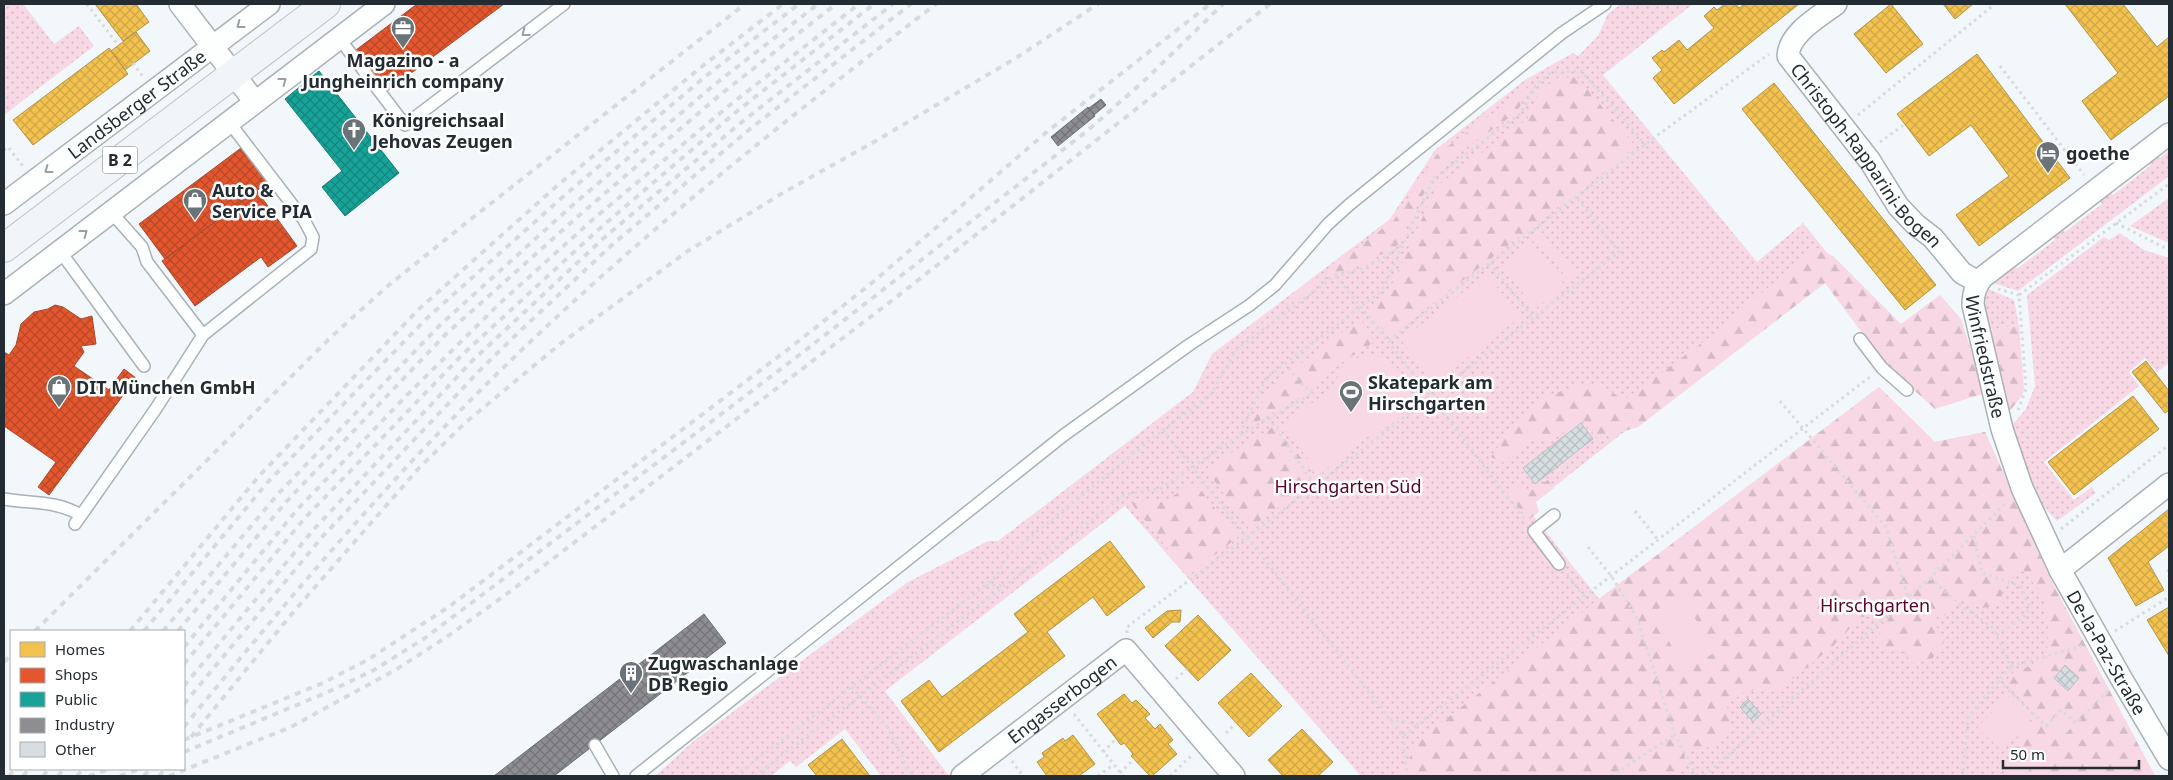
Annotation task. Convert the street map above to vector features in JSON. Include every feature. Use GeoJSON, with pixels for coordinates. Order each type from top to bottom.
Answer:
{"type":"FeatureCollection","features":[{"type":"Feature","properties":{"kind":"main road","name":"Landsberger Straße"},"geometry":{"type":"LineString","coordinates":[[4,248],[326,4]]}},
{"type":"Feature","properties":{"kind":"street"},"geometry":{"type":"LineString","coordinates":[[180,4],[256,102]]}},
{"type":"Feature","properties":{"kind":"street","name":"Landsberger Straße"},"geometry":{"type":"LineString","coordinates":[[4,204],[268,4]]}},
{"type":"Feature","properties":{"kind":"street"},"geometry":{"type":"LineString","coordinates":[[4,294],[384,4]]}},
{"type":"Feature","properties":{"kind":"street","name":"Christoph-Rapparini-Bogen"},"geometry":{"type":"LineString","coordinates":[[1836,4],[1794,38],[1788,47],[1788,56],[1870,160],[1898,206],[1915,224],[1933,238],[1962,273],[1978,282]]}},
{"type":"Feature","properties":{"kind":"street","name":"Winfriedstraße"},"geometry":{"type":"LineString","coordinates":[[2060,570],[2022,488],[2002,429],[1973,305],[1974,294],[1978,282],[2169,134]]}},
{"type":"Feature","properties":{"kind":"street"},"geometry":{"type":"LineString","coordinates":[[2060,570],[2169,484]]}},
{"type":"Feature","properties":{"kind":"street","name":"De-la-Paz-Straße"},"geometry":{"type":"LineString","coordinates":[[2060,570],[2169,759]]}},
{"type":"Feature","properties":{"kind":"street","name":"Engasserbogen"},"geometry":{"type":"LineString","coordinates":[[962,776],[1126,650],[1234,776]]}},
{"type":"Feature","properties":{"kind":"lane"},"geometry":{"type":"LineString","coordinates":[[339,38],[405,125],[564,4]]}},
{"type":"Feature","properties":{"kind":"lane"},"geometry":{"type":"LineString","coordinates":[[636,776],[1064,436],[1189,345],[1250,305],[1282,278],[1328,224],[1349,205],[1562,33],[1605,4]]}},
{"type":"Feature","properties":{"kind":"lane"},"geometry":{"type":"LineString","coordinates":[[4,499],[54,503],[78,519],[155,410],[203,335],[304,256],[311,248],[312,237],[304,220],[230,122]]}},
{"type":"Feature","properties":{"kind":"lane"},"geometry":{"type":"LineString","coordinates":[[112,212],[142,247],[147,262],[203,335]]}},
{"type":"Feature","properties":{"kind":"lane"},"geometry":{"type":"LineString","coordinates":[[60,251],[144,366]]}},
{"type":"Feature","properties":{"kind":"lane"},"geometry":{"type":"LineString","coordinates":[[1860,339],[1882,368],[1907,390]]}},
{"type":"Feature","properties":{"kind":"lane"},"geometry":{"type":"LineString","coordinates":[[1554,515],[1534,531],[1559,564]]}},
{"type":"Feature","properties":{"kind":"lane"},"geometry":{"type":"LineString","coordinates":[[595,745],[613,776]]}},
{"type":"Feature","properties":{"kind":"path"},"geometry":{"type":"LineString","coordinates":[[87,4],[118,45]]}},
{"type":"Feature","properties":{"kind":"path"},"geometry":{"type":"LineString","coordinates":[[1843,126],[1995,4]]}},
{"type":"Feature","properties":{"kind":"path"},"geometry":{"type":"LineString","coordinates":[[1388,342],[1576,197],[1768,55],[1788,47]]}},
{"type":"Feature","properties":{"kind":"path"},"geometry":{"type":"LineString","coordinates":[[2000,66],[2086,178]]}},
{"type":"Feature","properties":{"kind":"path"},"geometry":{"type":"LineString","coordinates":[[1238,436],[1266,378],[1382,292],[1433,179],[1521,113],[1535,86],[1550,72],[1581,70],[1646,146]]}},
{"type":"Feature","properties":{"kind":"path"},"geometry":{"type":"LineString","coordinates":[[1880,143],[1905,124]]}},
{"type":"Feature","properties":{"kind":"path"},"geometry":{"type":"LineString","coordinates":[[4,150],[8,147],[34,181]]}},
{"type":"Feature","properties":{"kind":"path"},"geometry":{"type":"LineString","coordinates":[[2002,429],[2017,414],[2026,390],[2019,295],[2169,184]]}},
{"type":"Feature","properties":{"kind":"path"},"geometry":{"type":"LineString","coordinates":[[1127,627],[1315,486],[1619,252],[1576,197]]}},
{"type":"Feature","properties":{"kind":"path"},"geometry":{"type":"LineString","coordinates":[[2116,224],[2169,250]]}},
{"type":"Feature","properties":{"kind":"path"},"geometry":{"type":"LineString","coordinates":[[735,776],[996,577],[1008,555],[1163,430],[1212,394],[1236,350],[1336,275],[1353,273],[1394,252],[1404,243]]}},
{"type":"Feature","properties":{"kind":"path"},"geometry":{"type":"LineString","coordinates":[[1490,263],[1533,318]]}},
{"type":"Feature","properties":{"kind":"path"},"geometry":{"type":"LineString","coordinates":[[1336,275],[1534,531]]}},
{"type":"Feature","properties":{"kind":"path"},"geometry":{"type":"LineString","coordinates":[[755,776],[1124,495],[1161,488],[1238,436],[1313,393],[1298,381],[1286,364]]}},
{"type":"Feature","properties":{"kind":"path"},"geometry":{"type":"LineString","coordinates":[[1403,736],[1882,368]]}},
{"type":"Feature","properties":{"kind":"path"},"geometry":{"type":"LineString","coordinates":[[1780,401],[1802,430],[1886,527],[1908,597]]}},
{"type":"Feature","properties":{"kind":"path"},"geometry":{"type":"LineString","coordinates":[[1269,418],[1315,486]]}},
{"type":"Feature","properties":{"kind":"path"},"geometry":{"type":"LineString","coordinates":[[1163,430],[1194,467],[1403,736],[1407,776]]}},
{"type":"Feature","properties":{"kind":"path"},"geometry":{"type":"LineString","coordinates":[[2046,540],[2169,444]]}},
{"type":"Feature","properties":{"kind":"path"},"geometry":{"type":"LineString","coordinates":[[1704,776],[1930,578],[2022,488]]}},
{"type":"Feature","properties":{"kind":"path"},"geometry":{"type":"LineString","coordinates":[[1635,511],[1659,540]]}},
{"type":"Feature","properties":{"kind":"path"},"geometry":{"type":"LineString","coordinates":[[1974,535],[1982,573],[2020,586],[2029,605],[2027,614],[1997,634]]}},
{"type":"Feature","properties":{"kind":"path"},"geometry":{"type":"LineString","coordinates":[[1588,547],[1612,577],[1637,618],[1675,735],[1697,776]]}},
{"type":"Feature","properties":{"kind":"path"},"geometry":{"type":"LineString","coordinates":[[1559,564],[1584,598]]}},
{"type":"Feature","properties":{"kind":"path"},"geometry":{"type":"LineString","coordinates":[[2169,570],[2167,572],[2169,576]]}},
{"type":"Feature","properties":{"kind":"path"},"geometry":{"type":"LineString","coordinates":[[1930,578],[1960,605],[1992,628],[1997,634],[2011,666]]}},
{"type":"Feature","properties":{"kind":"path"},"geometry":{"type":"LineString","coordinates":[[985,585],[1006,586]]}},
{"type":"Feature","properties":{"kind":"path"},"geometry":{"type":"LineString","coordinates":[[1963,776],[1968,717],[2011,666],[2100,640],[2169,597]]}},
{"type":"Feature","properties":{"kind":"path"},"geometry":{"type":"LineString","coordinates":[[1176,680],[1187,669]]}},
{"type":"Feature","properties":{"kind":"path"},"geometry":{"type":"LineString","coordinates":[[1998,682],[2046,726],[2061,710],[2076,723],[2121,678]]}},
{"type":"Feature","properties":{"kind":"path"},"geometry":{"type":"LineString","coordinates":[[852,687],[888,728],[906,768],[914,776]]}},
{"type":"Feature","properties":{"kind":"path"},"geometry":{"type":"LineString","coordinates":[[1072,711],[1122,775],[1134,759]]}},
{"type":"Feature","properties":{"kind":"path"},"geometry":{"type":"LineString","coordinates":[[1390,720],[1420,724]]}},
{"type":"Feature","properties":{"kind":"path"},"geometry":{"type":"LineString","coordinates":[[1226,733],[1236,723]]}},
{"type":"Feature","properties":{"kind":"path"},"geometry":{"type":"LineString","coordinates":[[1611,776],[1675,735]]}},
{"type":"Feature","properties":{"kind":"path"},"geometry":{"type":"LineString","coordinates":[[1103,752],[1116,739]]}},
{"type":"Feature","properties":{"kind":"path"},"geometry":{"type":"LineString","coordinates":[[1170,776],[1196,751]]}},
{"type":"Feature","properties":{"kind":"path"},"geometry":{"type":"LineString","coordinates":[[1010,759],[1023,776]]}},
{"type":"Feature","properties":{"kind":"path"},"geometry":{"type":"LineString","coordinates":[[1098,776],[1113,765]]}},
{"type":"Feature","properties":{"kind":"path"},"geometry":{"type":"LineString","coordinates":[[762,771],[767,776]]}},
{"type":"Feature","properties":{"kind":"green space"},"geometry":{"type":"Polygon","coordinates":[[[4,4],[23,4],[54,44],[79,26],[94,46],[4,115],[4,4]]]}},
{"type":"Feature","properties":{"kind":"green space","name":"Hirschgarten Süd"},"geometry":{"type":"Polygon","coordinates":[[[1621,4],[1693,4],[1603,75],[1757,262],[1803,223],[1837,265],[1527,508],[1599,599],[1879,387],[1935,442],[1985,432],[2055,588],[2155,776],[1361,776],[1125,506],[885,691],[949,776],[881,776],[845,729],[796,767],[790,761],[771,776],[655,776],[695,740],[908,582],[988,541],[998,541],[1193,392],[1212,354],[1390,219],[1435,150],[1525,80],[1573,53],[1578,56],[1598,36],[1608,14],[1621,4]]]}},
{"type":"Feature","properties":{"kind":"green space"},"geometry":{"type":"Polygon","coordinates":[[[1577,77],[1636,147],[1389,337],[1369,311],[1387,295],[1437,186],[1527,119],[1540,91],[1554,78],[1577,77]]]}},
{"type":"Feature","properties":{"kind":"green space"},"geometry":{"type":"Polygon","coordinates":[[[1530,86],[1517,112],[1445,163],[1421,198],[1397,246],[1358,266],[1332,274],[1258,327],[1296,294],[1394,220],[1436,155],[1530,86]]]}},
{"type":"Feature","properties":{"kind":"green space"},"geometry":{"type":"Polygon","coordinates":[[[2169,151],[2169,176],[2018,291],[1993,283],[2013,264],[2017,269],[2055,240],[2051,234],[2061,227],[2065,232],[2102,204],[2098,198],[2109,190],[2113,195],[2150,166],[2146,160],[2156,153],[2160,158],[2169,151]]]}},
{"type":"Feature","properties":{"kind":"green space"},"geometry":{"type":"Polygon","coordinates":[[[2169,198],[2169,243],[2130,226],[2169,198]]]}},
{"type":"Feature","properties":{"kind":"green space"},"geometry":{"type":"Polygon","coordinates":[[[1542,232],[1576,276],[1569,281],[1535,237],[1542,232]]]}},
{"type":"Feature","properties":{"kind":"green space"},"geometry":{"type":"Polygon","coordinates":[[[2120,233],[2144,250],[2169,258],[2169,363],[2157,372],[2145,358],[2129,372],[2139,386],[2044,462],[2074,500],[2092,487],[2096,493],[2057,521],[2036,499],[2012,425],[2026,409],[2035,386],[2027,295],[2104,237],[2109,240],[2120,233]]]}},
{"type":"Feature","properties":{"kind":"green space"},"geometry":{"type":"Polygon","coordinates":[[[1532,242],[1565,286],[1535,309],[1502,265],[1532,242]]]}},
{"type":"Feature","properties":{"kind":"green space"},"geometry":{"type":"Polygon","coordinates":[[[1815,247],[1833,256],[1901,324],[1940,295],[1961,319],[1985,393],[1935,409],[1886,365],[1825,283],[1638,427],[1598,439],[1581,419],[1550,442],[1532,439],[1502,463],[1491,457],[1509,432],[1539,399],[1576,386],[1601,385],[1624,400],[1714,334],[1815,247]]]}},
{"type":"Feature","properties":{"kind":"green space"},"geometry":{"type":"Polygon","coordinates":[[[1487,274],[1520,317],[1434,384],[1401,340],[1487,274]]]}},
{"type":"Feature","properties":{"kind":"green space"},"geometry":{"type":"Polygon","coordinates":[[[1986,288],[2014,300],[2019,326],[1987,330],[1981,304],[1986,288]]]}},
{"type":"Feature","properties":{"kind":"green space"},"geometry":{"type":"Polygon","coordinates":[[[1360,319],[1377,340],[1335,367],[1312,390],[1251,425],[1271,386],[1360,319]]]}},
{"type":"Feature","properties":{"kind":"green space"},"geometry":{"type":"Polygon","coordinates":[[[2019,326],[2024,389],[2022,396],[2008,413],[1987,330],[2019,326]]]}},
{"type":"Feature","properties":{"kind":"green space","name":"Skatepark am Hirschgarten"},"geometry":{"type":"Polygon","coordinates":[[[1367,355],[1386,360],[1401,373],[1407,381],[1409,399],[1405,409],[1390,425],[1373,438],[1370,435],[1320,474],[1282,426],[1333,387],[1341,370],[1349,361],[1367,355]]]}},
{"type":"Feature","properties":{"kind":"green space","name":"Hirschgarten"},"geometry":{"type":"Polygon","coordinates":[[[1879,387],[1935,442],[1985,432],[2055,588],[2155,776],[2023,776],[2033,766],[2020,751],[2017,739],[2032,718],[2032,704],[2009,684],[2014,669],[2033,667],[2047,659],[2048,624],[2043,595],[2023,570],[2001,587],[2003,604],[1982,608],[1961,598],[1949,614],[1931,619],[1945,639],[1932,659],[1913,664],[1902,650],[1880,650],[1876,639],[1890,616],[1861,617],[1832,647],[1776,692],[1747,690],[1727,705],[1731,729],[1714,747],[1686,749],[1682,771],[1676,776],[1397,776],[1409,762],[1414,744],[1599,599],[1879,387]]]}},
{"type":"Feature","properties":{"kind":"green space"},"geometry":{"type":"Polygon","coordinates":[[[1276,425],[1317,479],[1249,529],[1206,469],[1276,425]]]}},
{"type":"Feature","properties":{"kind":"green space"},"geometry":{"type":"Polygon","coordinates":[[[1548,480],[1554,488],[1536,502],[1539,512],[1528,520],[1507,492],[1515,486],[1530,491],[1548,480]]]}},
{"type":"Feature","properties":{"kind":"green space"},"geometry":{"type":"Polygon","coordinates":[[[1194,482],[1238,537],[1189,575],[1131,503],[1167,500],[1194,482]]]}},
{"type":"Feature","properties":{"kind":"green space"},"geometry":{"type":"Polygon","coordinates":[[[1684,596],[1713,654],[1683,669],[1654,611],[1684,596]]]}},
{"type":"Feature","properties":{"kind":"green space"},"geometry":{"type":"Polygon","coordinates":[[[2007,696],[2030,718],[2000,749],[1977,728],[2007,696]]]}},
{"type":"Feature","properties":{"kind":"green space"},"geometry":{"type":"Polygon","coordinates":[[[2061,710],[2076,723],[2060,739],[2046,726],[2061,710]]]}},
{"type":"Feature","properties":{"kind":"green space"},"geometry":{"type":"Polygon","coordinates":[[[2017,752],[2031,766],[2021,776],[2011,776],[2002,768],[2017,752]]]}},
{"type":"Feature","properties":{"kind":"building: Homes"},"geometry":{"type":"Polygon","coordinates":[[[95,4],[136,4],[149,22],[123,41],[95,4]]]}},
{"type":"Feature","properties":{"kind":"building: Homes"},"geometry":{"type":"Polygon","coordinates":[[[1725,4],[1736,4],[1739,8],[1745,4],[1799,4],[1674,104],[1653,78],[1662,70],[1652,58],[1662,50],[1664,52],[1679,40],[1687,50],[1714,28],[1704,16],[1714,7],[1717,10],[1725,4]]]}},
{"type":"Feature","properties":{"kind":"building: Homes"},"geometry":{"type":"Polygon","coordinates":[[[1891,4],[1923,44],[1886,73],[1854,34],[1891,4]]]}},
{"type":"Feature","properties":{"kind":"building: Homes"},"geometry":{"type":"Polygon","coordinates":[[[1943,4],[1973,4],[1955,19],[1943,4]]]}},
{"type":"Feature","properties":{"kind":"building: Homes"},"geometry":{"type":"Polygon","coordinates":[[[2065,4],[2123,4],[2157,47],[2169,37],[2169,96],[2111,140],[2082,101],[2118,73],[2065,4]]]}},
{"type":"Feature","properties":{"kind":"building: Homes"},"geometry":{"type":"Polygon","coordinates":[[[136,32],[150,51],[125,70],[111,51],[136,32]]]}},
{"type":"Feature","properties":{"kind":"building: Homes"},"geometry":{"type":"Polygon","coordinates":[[[109,48],[128,74],[33,145],[13,120],[109,48]]]}},
{"type":"Feature","properties":{"kind":"building: Homes"},"geometry":{"type":"Polygon","coordinates":[[[1977,54],[2070,178],[1979,246],[1956,215],[2009,176],[1971,125],[1929,156],[1897,114],[1977,54]]]}},
{"type":"Feature","properties":{"kind":"building: Homes"},"geometry":{"type":"Polygon","coordinates":[[[1774,83],[1936,285],[1905,310],[1742,109],[1774,83]]]}},
{"type":"Feature","properties":{"kind":"building: Homes"},"geometry":{"type":"Polygon","coordinates":[[[2146,361],[2169,391],[2169,410],[2165,413],[2132,372],[2146,361]]]}},
{"type":"Feature","properties":{"kind":"building: Homes"},"geometry":{"type":"Polygon","coordinates":[[[2133,396],[2159,429],[2074,495],[2048,462],[2133,396]]]}},
{"type":"Feature","properties":{"kind":"building: Homes"},"geometry":{"type":"Polygon","coordinates":[[[2169,509],[2169,546],[2148,562],[2164,590],[2136,606],[2108,558],[2169,509]]]}},
{"type":"Feature","properties":{"kind":"building: Homes"},"geometry":{"type":"Polygon","coordinates":[[[1110,541],[1145,587],[1107,616],[1093,597],[1047,632],[1065,656],[939,752],[901,701],[929,680],[942,697],[1028,632],[1014,614],[1110,541]]]}},
{"type":"Feature","properties":{"kind":"building: Homes"},"geometry":{"type":"Polygon","coordinates":[[[2169,607],[2169,656],[2147,620],[2169,607]]]}},
{"type":"Feature","properties":{"kind":"building: Homes"},"geometry":{"type":"Polygon","coordinates":[[[1181,610],[1180,622],[1172,622],[1153,638],[1145,628],[1167,611],[1181,610]]]}},
{"type":"Feature","properties":{"kind":"building: Homes"},"geometry":{"type":"Polygon","coordinates":[[[1198,615],[1231,650],[1198,681],[1165,646],[1198,615]]]}},
{"type":"Feature","properties":{"kind":"building: Homes"},"geometry":{"type":"Polygon","coordinates":[[[1251,673],[1282,706],[1249,737],[1218,703],[1251,673]]]}},
{"type":"Feature","properties":{"kind":"building: Homes"},"geometry":{"type":"Polygon","coordinates":[[[1124,694],[1132,703],[1136,700],[1150,714],[1145,718],[1155,729],[1160,724],[1173,740],[1168,744],[1177,754],[1152,776],[1131,756],[1133,754],[1124,743],[1121,745],[1097,714],[1124,694]]]}},
{"type":"Feature","properties":{"kind":"building: Homes"},"geometry":{"type":"Polygon","coordinates":[[[1302,729],[1333,762],[1318,776],[1283,776],[1268,760],[1302,729]]]}},
{"type":"Feature","properties":{"kind":"building: Homes"},"geometry":{"type":"Polygon","coordinates":[[[1073,735],[1095,764],[1079,776],[1047,776],[1037,762],[1044,757],[1042,753],[1063,738],[1065,741],[1073,735]]]}},
{"type":"Feature","properties":{"kind":"building: Homes"},"geometry":{"type":"Polygon","coordinates":[[[842,739],[870,776],[817,776],[808,765],[842,739]]]}},
{"type":"Feature","properties":{"kind":"building: Shops"},"geometry":{"type":"Polygon","coordinates":[[[417,4],[504,4],[387,91],[356,50],[417,4]]]}},
{"type":"Feature","properties":{"kind":"building: Shops"},"geometry":{"type":"Polygon","coordinates":[[[241,148],[267,183],[165,259],[139,224],[241,148]]]}},
{"type":"Feature","properties":{"kind":"building: Shops"},"geometry":{"type":"Polygon","coordinates":[[[257,191],[297,246],[268,267],[261,257],[195,306],[162,261],[257,191]]]}},
{"type":"Feature","properties":{"kind":"building: Shops","name":"DIT München GmbH"},"geometry":{"type":"Polygon","coordinates":[[[55,305],[63,307],[81,319],[92,316],[96,344],[81,346],[84,352],[74,366],[109,390],[124,369],[136,378],[49,495],[38,487],[56,462],[4,426],[4,352],[9,355],[16,345],[21,324],[34,312],[48,309],[55,305]]]}},
{"type":"Feature","properties":{"kind":"building: Public","name":"Königreichsaal Jehovas Zeugen"},"geometry":{"type":"Polygon","coordinates":[[[319,71],[399,173],[345,216],[322,187],[342,171],[285,99],[319,71]]]}},
{"type":"Feature","properties":{"kind":"building: Industry"},"geometry":{"type":"Polygon","coordinates":[[[1101,99],[1106,105],[1094,115],[1089,108],[1101,99]]]}},
{"type":"Feature","properties":{"kind":"building: Industry"},"geometry":{"type":"Polygon","coordinates":[[[1088,107],[1095,116],[1058,146],[1051,137],[1088,107]]]}},
{"type":"Feature","properties":{"kind":"building: Industry","name":"Zugwaschanlage DB Regio"},"geometry":{"type":"Polygon","coordinates":[[[704,614],[726,643],[554,776],[494,776],[704,614]]]}},
{"type":"Feature","properties":{"kind":"building: Other"},"geometry":{"type":"Polygon","coordinates":[[[1581,423],[1593,439],[1535,484],[1523,468],[1581,423]]]}},
{"type":"Feature","properties":{"kind":"building: Other"},"geometry":{"type":"Polygon","coordinates":[[[2065,665],[2079,678],[2068,691],[2054,678],[2065,665]]]}},
{"type":"Feature","properties":{"kind":"building: Other"},"geometry":{"type":"Polygon","coordinates":[[[1748,699],[1761,714],[1753,722],[1740,707],[1748,699]]]}},
{"type":"Feature","properties":{"kind":"railway"},"geometry":{"type":"LineString","coordinates":[[36,630],[331,337],[389,285],[745,4]]}},
{"type":"Feature","properties":{"kind":"railway"},"geometry":{"type":"LineString","coordinates":[[131,630],[259,476],[419,309],[558,185],[700,68],[783,4]]}},
{"type":"Feature","properties":{"kind":"railway"},"geometry":{"type":"LineString","coordinates":[[145,630],[267,483],[426,319],[566,194],[706,76],[799,4]]}},
{"type":"Feature","properties":{"kind":"railway"},"geometry":{"type":"LineString","coordinates":[[164,630],[278,494],[440,325],[575,203],[714,85],[818,4]]}},
{"type":"Feature","properties":{"kind":"railway"},"geometry":{"type":"LineString","coordinates":[[179,630],[286,502],[446,334],[583,212],[721,94],[836,4]]}},
{"type":"Feature","properties":{"kind":"railway"},"geometry":{"type":"LineString","coordinates":[[185,646],[296,511],[407,395],[497,306],[591,221],[730,105],[859,4]]}},
{"type":"Feature","properties":{"kind":"railway"},"geometry":{"type":"LineString","coordinates":[[185,663],[304,519],[463,354],[599,229],[736,112],[874,4]]}},
{"type":"Feature","properties":{"kind":"railway"},"geometry":{"type":"LineString","coordinates":[[185,685],[315,528],[473,360],[606,236],[743,121],[893,4]]}},
{"type":"Feature","properties":{"kind":"railway"},"geometry":{"type":"LineString","coordinates":[[185,703],[323,536],[481,369],[520,331],[613,244],[750,129],[911,4]]}},
{"type":"Feature","properties":{"kind":"railway"},"geometry":{"type":"LineString","coordinates":[[185,726],[307,578],[393,482],[528,344],[676,211],[779,127],[936,4]]}},
{"type":"Feature","properties":{"kind":"railway"},"geometry":{"type":"LineString","coordinates":[[191,737],[295,610],[419,468],[465,423],[560,344],[688,251],[786,191],[874,142],[1016,58],[1098,4]]}},
{"type":"Feature","properties":{"kind":"railway"},"geometry":{"type":"LineString","coordinates":[[185,740],[323,683],[369,659],[450,606],[791,347],[873,282],[1048,131],[1210,4]]}},
{"type":"Feature","properties":{"kind":"railway"},"geometry":{"type":"LineString","coordinates":[[185,752],[328,692],[374,670],[425,638],[798,356],[1087,131],[1144,81],[1223,4]]}},
{"type":"Feature","properties":{"kind":"railway"},"geometry":{"type":"LineString","coordinates":[[185,770],[291,727],[397,669],[445,638],[504,596],[894,299],[1270,4]]}},
{"type":"Feature","properties":{"kind":"railway"},"geometry":{"type":"LineString","coordinates":[[4,662],[10,656]]}},
{"type":"Feature","properties":{"kind":"railway"},"geometry":{"type":"LineString","coordinates":[[9,776],[14,770]]}},
{"type":"Feature","properties":{"kind":"railway"},"geometry":{"type":"LineString","coordinates":[[23,776],[28,770]]}},
{"type":"Feature","properties":{"kind":"railway"},"geometry":{"type":"LineString","coordinates":[[43,776],[48,770]]}},
{"type":"Feature","properties":{"kind":"railway"},"geometry":{"type":"LineString","coordinates":[[58,776],[63,770]]}},
{"type":"Feature","properties":{"kind":"railway"},"geometry":{"type":"LineString","coordinates":[[77,776],[82,770]]}},
{"type":"Feature","properties":{"kind":"railway"},"geometry":{"type":"LineString","coordinates":[[89,776],[106,770]]}},
{"type":"Feature","properties":{"kind":"railway"},"geometry":{"type":"LineString","coordinates":[[120,776],[136,770]]}},
{"type":"Feature","properties":{"kind":"railway"},"geometry":{"type":"LineString","coordinates":[[144,776],[149,770]]}},
{"type":"Feature","properties":{"kind":"railway"},"geometry":{"type":"LineString","coordinates":[[159,776],[164,770]]}},
{"type":"Feature","properties":{"kind":"railway"},"geometry":{"type":"LineString","coordinates":[[169,776],[184,770]]}},
{"type":"Feature","properties":{"kind":"place","name":"Magazino - a Jungheinrich company"},"geometry":{"type":"Point","coordinates":[403,49]}},
{"type":"Feature","properties":{"kind":"place","name":"Königreichsaal Jehovas Zeugen"},"geometry":{"type":"Point","coordinates":[354,151]}},
{"type":"Feature","properties":{"kind":"place","name":"goethe"},"geometry":{"type":"Point","coordinates":[2048,174]}},
{"type":"Feature","properties":{"kind":"place","name":"Auto & Service PIA"},"geometry":{"type":"Point","coordinates":[195,221]}},
{"type":"Feature","properties":{"kind":"place","name":"DIT München GmbH"},"geometry":{"type":"Point","coordinates":[59,408]}},
{"type":"Feature","properties":{"kind":"place","name":"Skatepark am Hirschgarten"},"geometry":{"type":"Point","coordinates":[1351,413]}},
{"type":"Feature","properties":{"kind":"place","name":"Zugwaschanlage DB Regio"},"geometry":{"type":"Point","coordinates":[631,694]}}]}
